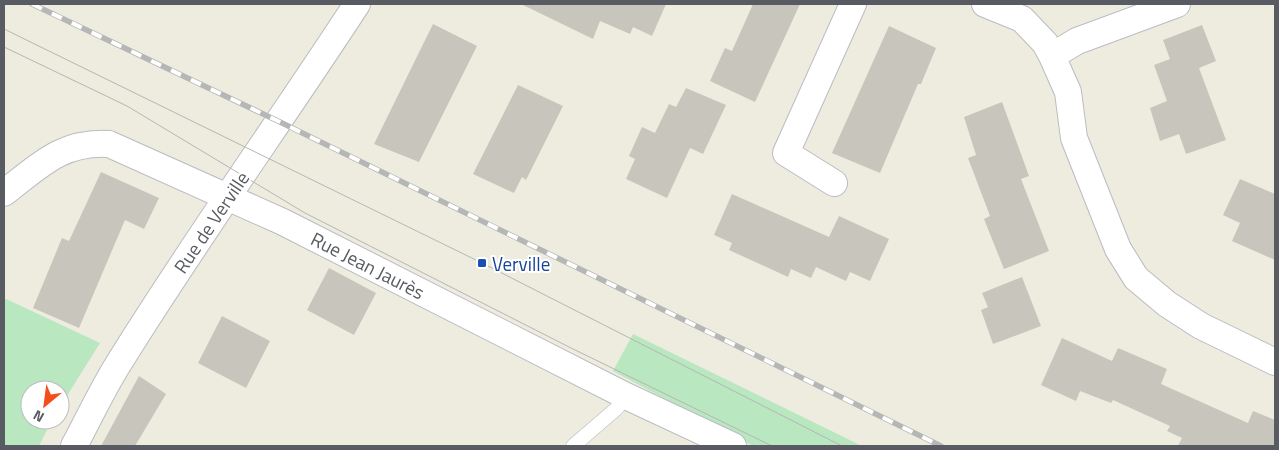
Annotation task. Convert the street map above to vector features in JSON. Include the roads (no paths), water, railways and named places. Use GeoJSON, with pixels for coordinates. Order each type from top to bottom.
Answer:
{"type":"FeatureCollection","features":[{"type":"Feature","properties":{"kind":"street","name":"Rue de Verville"},"geometry":{"type":"LineString","coordinates":[[74,446],[116,368],[357,4]]}},
{"type":"Feature","properties":{"kind":"street"},"geometry":{"type":"LineString","coordinates":[[834,183],[786,153],[853,4]]}},
{"type":"Feature","properties":{"kind":"street"},"geometry":{"type":"LineString","coordinates":[[985,4],[1022,19],[1045,43],[1068,92],[1074,138],[1118,249],[1136,278],[1167,304],[1201,326],[1275,362]]}},
{"type":"Feature","properties":{"kind":"street"},"geometry":{"type":"LineString","coordinates":[[1052,56],[1077,41],[1177,4]]}},
{"type":"Feature","properties":{"kind":"street","name":"Rue Jean Jaurès"},"geometry":{"type":"LineString","coordinates":[[4,193],[52,156],[74,146],[90,142],[123,148],[283,222],[626,396],[733,446]]}},
{"type":"Feature","properties":{"kind":"lane"},"geometry":{"type":"LineString","coordinates":[[572,446],[616,409],[626,396]]}},
{"type":"Feature","properties":{"kind":"tram line"},"geometry":{"type":"LineString","coordinates":[[4,29],[482,263],[842,446]]}},
{"type":"Feature","properties":{"kind":"tram line"},"geometry":{"type":"LineString","coordinates":[[4,47],[127,106],[305,213],[569,347],[772,446]]}},
{"type":"Feature","properties":{"kind":"railway"},"geometry":{"type":"LineString","coordinates":[[32,4],[280,122],[941,446]]}},
{"type":"Feature","properties":{"kind":"place","name":"Verville"},"geometry":{"type":"Point","coordinates":[482,263]}}]}
